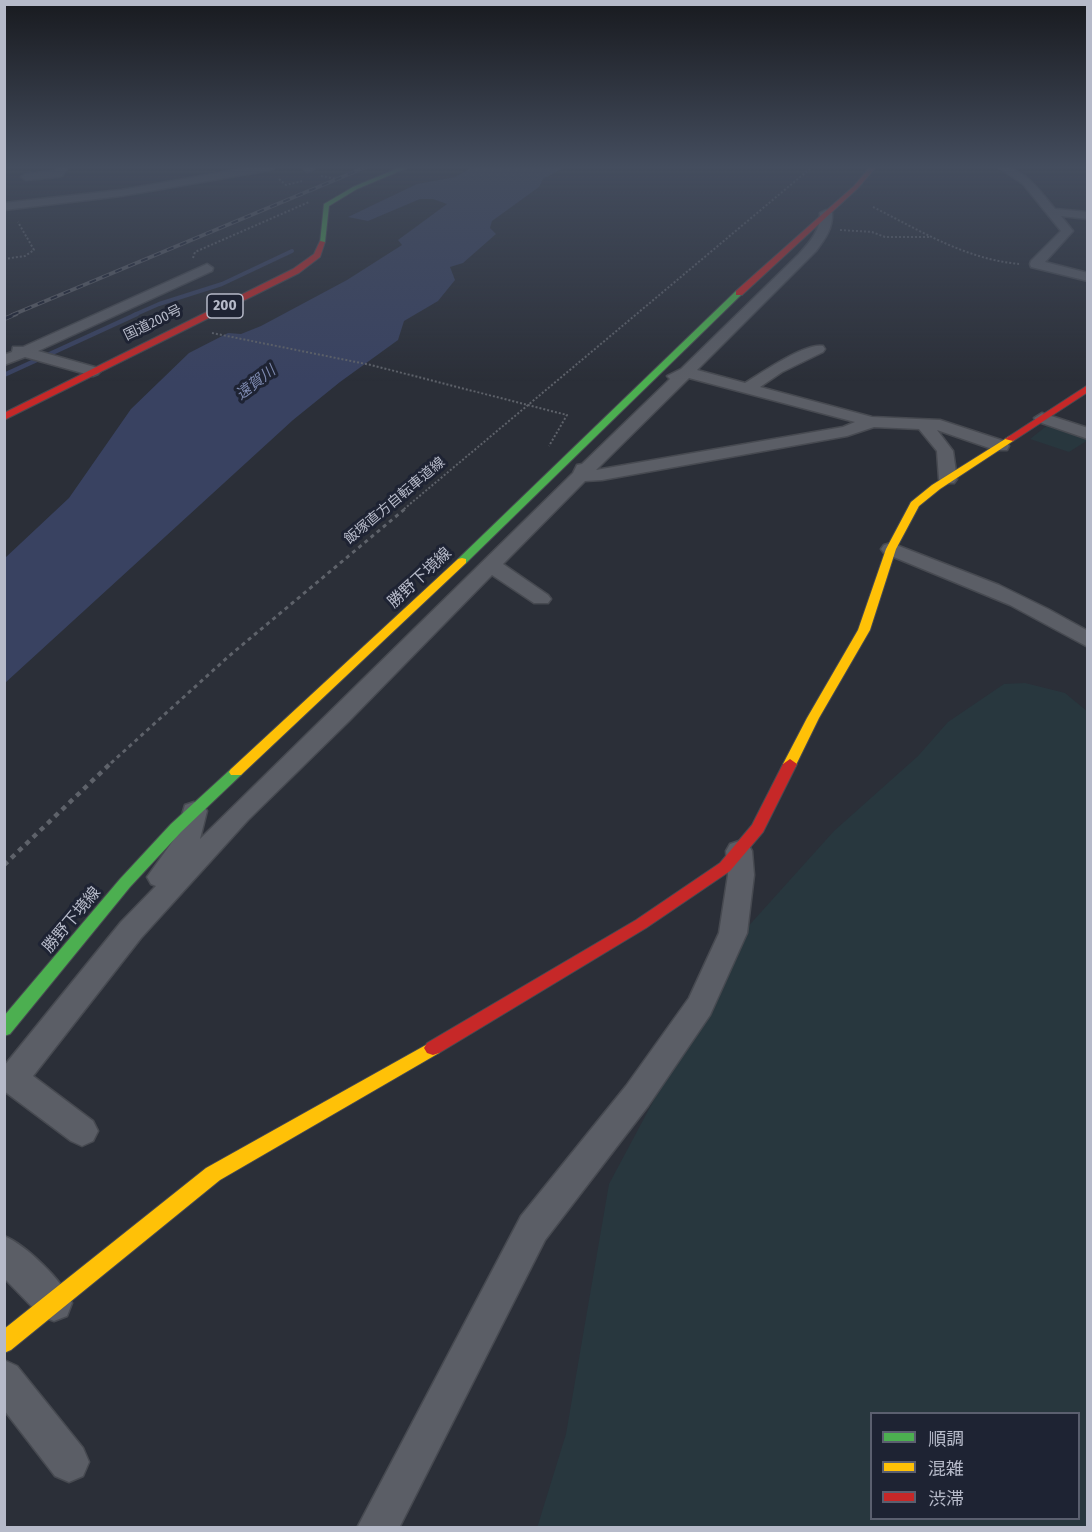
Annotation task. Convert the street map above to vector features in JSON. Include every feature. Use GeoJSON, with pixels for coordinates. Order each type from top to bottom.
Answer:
{"type":"FeatureCollection","features":[{"type":"Feature","properties":{"kind":"main road","name":"国道200号"},"geometry":{"type":"LineString","coordinates":[[4,417],[296,272],[313,259],[321,249],[321,238]]}},
{"type":"Feature","properties":{"kind":"main road","name":"勝野下境線"},"geometry":{"type":"LineString","coordinates":[[4,1029],[125,883],[194,811],[500,525],[799,238]]}},
{"type":"Feature","properties":{"kind":"main road"},"geometry":{"type":"LineString","coordinates":[[4,1343],[213,1174],[471,1027],[641,924],[725,867],[758,828],[813,717],[864,630],[891,549],[915,504],[948,479],[1088,388]]}},
{"type":"Feature","properties":{"kind":"street"},"geometry":{"type":"LineString","coordinates":[[82,1131],[9,1085],[120,944],[190,864],[252,801],[782,278],[819,238]]}},
{"type":"Feature","properties":{"kind":"street"},"geometry":{"type":"LineString","coordinates":[[1060,238],[1036,264],[1088,277]]}},
{"type":"Feature","properties":{"kind":"street"},"geometry":{"type":"LineString","coordinates":[[4,361],[17,341],[207,268]]}},
{"type":"Feature","properties":{"kind":"street"},"geometry":{"type":"LineString","coordinates":[[689,369],[690,359],[706,338],[704,327]]}},
{"type":"Feature","properties":{"kind":"street"},"geometry":{"type":"LineString","coordinates":[[17,341],[93,371]]}},
{"type":"Feature","properties":{"kind":"street"},"geometry":{"type":"LineString","coordinates":[[748,388],[777,369],[818,349]]}},
{"type":"Feature","properties":{"kind":"street"},"geometry":{"type":"LineString","coordinates":[[626,402],[689,369],[748,388],[872,422],[955,428],[1001,446]]}},
{"type":"Feature","properties":{"kind":"street"},"geometry":{"type":"LineString","coordinates":[[1042,418],[1088,434]]}},
{"type":"Feature","properties":{"kind":"street"},"geometry":{"type":"LineString","coordinates":[[581,476],[602,475],[847,431],[872,422]]}},
{"type":"Feature","properties":{"kind":"street"},"geometry":{"type":"LineString","coordinates":[[924,424],[945,451],[948,479]]}},
{"type":"Feature","properties":{"kind":"street"},"geometry":{"type":"LineString","coordinates":[[581,476],[592,448],[592,435]]}},
{"type":"Feature","properties":{"kind":"street"},"geometry":{"type":"LineString","coordinates":[[467,590],[490,551],[500,525]]}},
{"type":"Feature","properties":{"kind":"street"},"geometry":{"type":"LineString","coordinates":[[891,549],[972,581],[1084,634]]}},
{"type":"Feature","properties":{"kind":"street"},"geometry":{"type":"LineString","coordinates":[[491,565],[541,599]]}},
{"type":"Feature","properties":{"kind":"street"},"geometry":{"type":"LineString","coordinates":[[252,801],[261,782],[300,735],[303,709]]}},
{"type":"Feature","properties":{"kind":"street"},"geometry":{"type":"LineString","coordinates":[[120,944],[128,920],[187,841],[194,811]]}},
{"type":"Feature","properties":{"kind":"street"},"geometry":{"type":"LineString","coordinates":[[377,1527],[533,1228],[637,1096],[700,1006],[733,933],[741,875],[739,851]]}},
{"type":"Feature","properties":{"kind":"street"},"geometry":{"type":"LineString","coordinates":[[4,1253],[54,1303]]}},
{"type":"Feature","properties":{"kind":"street"},"geometry":{"type":"LineString","coordinates":[[4,1379],[69,1462]]}},
{"type":"Feature","properties":{"kind":"path"},"geometry":{"type":"LineString","coordinates":[[4,259],[25,256],[34,250],[27,238]]}},
{"type":"Feature","properties":{"kind":"path"},"geometry":{"type":"LineString","coordinates":[[207,268],[196,263],[193,255],[226,238]]}},
{"type":"Feature","properties":{"kind":"path","name":"飯塚直方自転車道線"},"geometry":{"type":"LineString","coordinates":[[4,865],[91,781],[229,656],[727,238]]}},
{"type":"Feature","properties":{"kind":"path"},"geometry":{"type":"LineString","coordinates":[[934,238],[953,249],[993,261],[1036,264]]}},
{"type":"Feature","properties":{"kind":"path"},"geometry":{"type":"LineString","coordinates":[[223,334],[371,365],[530,403],[567,415],[546,452]]}},
{"type":"Feature","properties":{"kind":"shaded area"},"geometry":{"type":"Polygon","coordinates":[[[1049,424],[1088,440],[1069,452],[1030,439],[1049,424]]]}},
{"type":"Feature","properties":{"kind":"shaded area"},"geometry":{"type":"Polygon","coordinates":[[[1025,683],[1065,693],[1088,712],[1087,1527],[537,1528],[566,1434],[609,1184],[744,931],[834,831],[918,756],[948,722],[1004,684],[1025,683]]]}},
{"type":"Feature","properties":{"kind":"water","name":"遠賀川"},"geometry":{"type":"Polygon","coordinates":[[[491,238],[463,263],[450,267],[455,280],[438,301],[404,321],[398,340],[293,420],[5,683],[5,558],[69,498],[131,409],[189,353],[228,333],[241,334],[261,326],[347,280],[402,245],[398,240],[491,238]]]}},
{"type":"Feature","properties":{"kind":"waterway"},"geometry":{"type":"LineString","coordinates":[[134,315],[159,304],[222,284],[292,251]]}},
{"type":"Feature","properties":{"kind":"waterway"},"geometry":{"type":"LineString","coordinates":[[4,375],[137,314]]}},
{"type":"Feature","properties":{"kind":"railway"},"geometry":{"type":"LineString","coordinates":[[12,315],[195,238]]}},
{"type":"Feature","properties":{"kind":"railway"},"geometry":{"type":"LineString","coordinates":[[4,319],[16,314]]}},
{"type":"Feature","properties":{"kind":"traffic: fast"},"geometry":{"type":"LineString","coordinates":[[462,561],[739,293]]}},
{"type":"Feature","properties":{"kind":"traffic: fast"},"geometry":{"type":"LineString","coordinates":[[4,1029],[125,883],[176,828],[236,772]]}},
{"type":"Feature","properties":{"kind":"traffic: slow"},"geometry":{"type":"LineString","coordinates":[[790,764],[813,718],[864,630],[891,549],[915,504],[936,487],[1010,439]]}},
{"type":"Feature","properties":{"kind":"traffic: slow"},"geometry":{"type":"LineString","coordinates":[[236,772],[462,561]]}},
{"type":"Feature","properties":{"kind":"traffic: slow"},"geometry":{"type":"LineString","coordinates":[[4,1343],[213,1174],[433,1048]]}},
{"type":"Feature","properties":{"kind":"traffic: jam"},"geometry":{"type":"LineString","coordinates":[[739,293],[799,238]]}},
{"type":"Feature","properties":{"kind":"traffic: jam"},"geometry":{"type":"LineString","coordinates":[[4,417],[296,271],[317,255],[322,242]]}},
{"type":"Feature","properties":{"kind":"traffic: jam"},"geometry":{"type":"LineString","coordinates":[[1010,439],[1088,388]]}},
{"type":"Feature","properties":{"kind":"traffic: jam"},"geometry":{"type":"LineString","coordinates":[[433,1048],[641,924],[725,867],[758,828],[790,764]]}}]}
